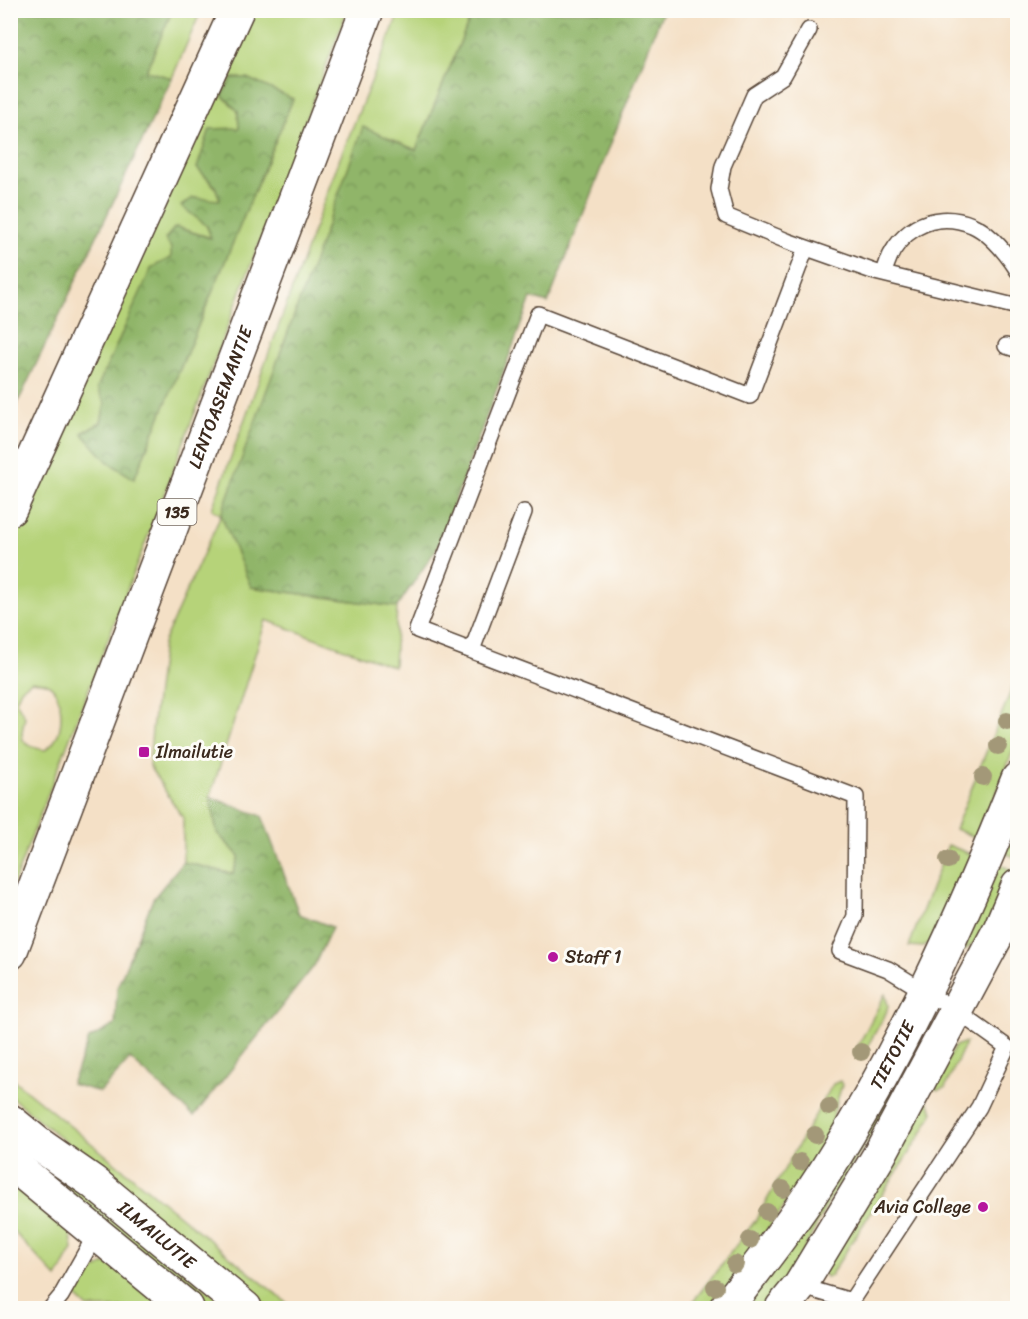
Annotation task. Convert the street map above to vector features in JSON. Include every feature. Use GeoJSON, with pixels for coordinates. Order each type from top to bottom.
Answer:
{"type":"FeatureCollection","features":[{"type":"Feature","properties":{"kind":"main road"},"geometry":{"type":"LineString","coordinates":[[10,509],[237,10]]}},
{"type":"Feature","properties":{"kind":"main road","name":"LENTOASEMANTIE"},"geometry":{"type":"LineString","coordinates":[[10,953],[367,10]]}},
{"type":"Feature","properties":{"kind":"main road"},"geometry":{"type":"LineString","coordinates":[[344,71],[389,10]]}},
{"type":"Feature","properties":{"kind":"main road","name":"TIETOTIE"},"geometry":{"type":"LineString","coordinates":[[726,1308],[824,1173],[885,1071],[925,992],[1017,779]]}},
{"type":"Feature","properties":{"kind":"main road","name":"TIETOTIE"},"geometry":{"type":"LineString","coordinates":[[791,1297],[879,1154],[999,929],[1017,886]]}},
{"type":"Feature","properties":{"kind":"main road","name":"ILMAILUTIE"},"geometry":{"type":"LineString","coordinates":[[10,1121],[93,1182],[245,1308]]}},
{"type":"Feature","properties":{"kind":"main road","name":"ILMAILUTIE"},"geometry":{"type":"LineString","coordinates":[[10,1162],[187,1308]]}},
{"type":"Feature","properties":{"kind":"lane"},"geometry":{"type":"LineString","coordinates":[[809,30],[783,76],[754,94],[723,166],[719,189],[726,216],[806,248],[884,274],[1017,307]]}},
{"type":"Feature","properties":{"kind":"lane"},"geometry":{"type":"LineString","coordinates":[[884,274],[887,260],[902,237],[926,222],[949,220],[972,225],[988,236],[1017,271]]}},
{"type":"Feature","properties":{"kind":"lane"},"geometry":{"type":"LineString","coordinates":[[791,1297],[853,1305],[979,1107],[1007,1047],[955,1010],[888,969],[840,951],[855,916],[856,796],[417,630],[538,314],[750,396],[806,248]]}},
{"type":"Feature","properties":{"kind":"lane"},"geometry":{"type":"LineString","coordinates":[[472,650],[524,512]]}},
{"type":"Feature","properties":{"kind":"lane"},"geometry":{"type":"LineString","coordinates":[[51,1308],[61,1296],[96,1234]]}},
{"type":"Feature","properties":{"kind":"green space"},"geometry":{"type":"Polygon","coordinates":[[[11,10],[172,11],[146,71],[172,78],[11,417],[11,10]]]}},
{"type":"Feature","properties":{"kind":"green space"},"geometry":{"type":"Polygon","coordinates":[[[172,11],[201,11],[172,78],[146,71],[172,11]]]}},
{"type":"Feature","properties":{"kind":"green space"},"geometry":{"type":"Polygon","coordinates":[[[253,11],[347,11],[11,890],[11,542],[253,11]],[[222,95],[238,111],[239,128],[197,168],[215,187],[221,201],[193,198],[212,238],[176,227],[171,258],[105,403],[101,423],[82,433],[134,479],[293,99],[222,95]],[[32,681],[21,689],[16,701],[25,717],[22,736],[30,746],[45,750],[58,734],[61,710],[52,687],[46,683],[32,681]]]}},
{"type":"Feature","properties":{"kind":"green space"},"geometry":{"type":"Polygon","coordinates":[[[400,11],[473,11],[416,150],[363,128],[251,587],[397,607],[394,667],[266,620],[210,797],[217,833],[239,856],[233,874],[183,862],[183,818],[149,766],[163,643],[221,515],[212,509],[338,163],[400,11]]]}},
{"type":"Feature","properties":{"kind":"green space"},"geometry":{"type":"Polygon","coordinates":[[[473,11],[663,11],[548,303],[531,298],[437,548],[397,607],[251,587],[221,515],[363,127],[416,150],[473,11]]]}},
{"type":"Feature","properties":{"kind":"green space"},"geometry":{"type":"Polygon","coordinates":[[[232,78],[247,78],[293,99],[134,479],[108,462],[82,433],[101,423],[105,403],[97,388],[152,267],[171,258],[171,248],[165,239],[175,227],[211,238],[207,226],[181,206],[193,198],[220,200],[215,186],[197,168],[210,129],[239,128],[238,111],[222,95],[232,78]]]}},
{"type":"Feature","properties":{"kind":"green space"},"geometry":{"type":"Polygon","coordinates":[[[1017,676],[1017,740],[979,839],[955,829],[1017,676]]]}},
{"type":"Feature","properties":{"kind":"green space"},"geometry":{"type":"Polygon","coordinates":[[[210,797],[262,816],[299,914],[332,927],[314,966],[194,1116],[130,1059],[100,1092],[71,1084],[89,1039],[115,1025],[117,988],[153,899],[183,862],[233,874],[239,856],[217,833],[210,797]]]}},
{"type":"Feature","properties":{"kind":"green space"},"geometry":{"type":"Polygon","coordinates":[[[1017,807],[1017,858],[1000,851],[1017,807]]]}},
{"type":"Feature","properties":{"kind":"green space"},"geometry":{"type":"Polygon","coordinates":[[[948,845],[973,855],[932,940],[924,947],[909,946],[948,845]]]}},
{"type":"Feature","properties":{"kind":"green space"},"geometry":{"type":"Polygon","coordinates":[[[996,863],[1014,871],[982,937],[962,952],[996,863]]]}},
{"type":"Feature","properties":{"kind":"green space"},"geometry":{"type":"Polygon","coordinates":[[[885,994],[888,1006],[886,1013],[862,1056],[855,1052],[885,994]]]}},
{"type":"Feature","properties":{"kind":"green space"},"geometry":{"type":"Polygon","coordinates":[[[966,1042],[945,1088],[939,1090],[933,1088],[955,1046],[966,1042]]]}},
{"type":"Feature","properties":{"kind":"green space"},"geometry":{"type":"Polygon","coordinates":[[[10,1077],[293,1308],[269,1308],[239,1285],[11,1097],[10,1077]]]}},
{"type":"Feature","properties":{"kind":"green space"},"geometry":{"type":"Polygon","coordinates":[[[840,1081],[842,1085],[834,1111],[831,1138],[714,1308],[688,1308],[755,1221],[833,1084],[840,1081]]]}},
{"type":"Feature","properties":{"kind":"green space"},"geometry":{"type":"Polygon","coordinates":[[[887,1089],[895,1093],[829,1201],[801,1256],[768,1308],[743,1308],[887,1089]]]}},
{"type":"Feature","properties":{"kind":"green space"},"geometry":{"type":"Polygon","coordinates":[[[926,1099],[933,1112],[925,1128],[830,1276],[826,1277],[822,1271],[926,1099]]]}},
{"type":"Feature","properties":{"kind":"green space"},"geometry":{"type":"Polygon","coordinates":[[[30,1152],[230,1308],[206,1308],[25,1159],[30,1152]]]}},
{"type":"Feature","properties":{"kind":"green space"},"geometry":{"type":"Polygon","coordinates":[[[10,1175],[69,1224],[73,1249],[57,1278],[11,1229],[10,1175]]]}},
{"type":"Feature","properties":{"kind":"green space"},"geometry":{"type":"Polygon","coordinates":[[[105,1264],[118,1266],[169,1308],[88,1308],[74,1295],[87,1277],[105,1264]]]}},
{"type":"Feature","properties":{"kind":"place","name":"Ilmailutie"},"geometry":{"type":"Point","coordinates":[144,752]}},
{"type":"Feature","properties":{"kind":"place","name":"Staff 1"},"geometry":{"type":"Point","coordinates":[553,957]}},
{"type":"Feature","properties":{"kind":"place","name":"Avia College"},"geometry":{"type":"Point","coordinates":[983,1207]}}]}
